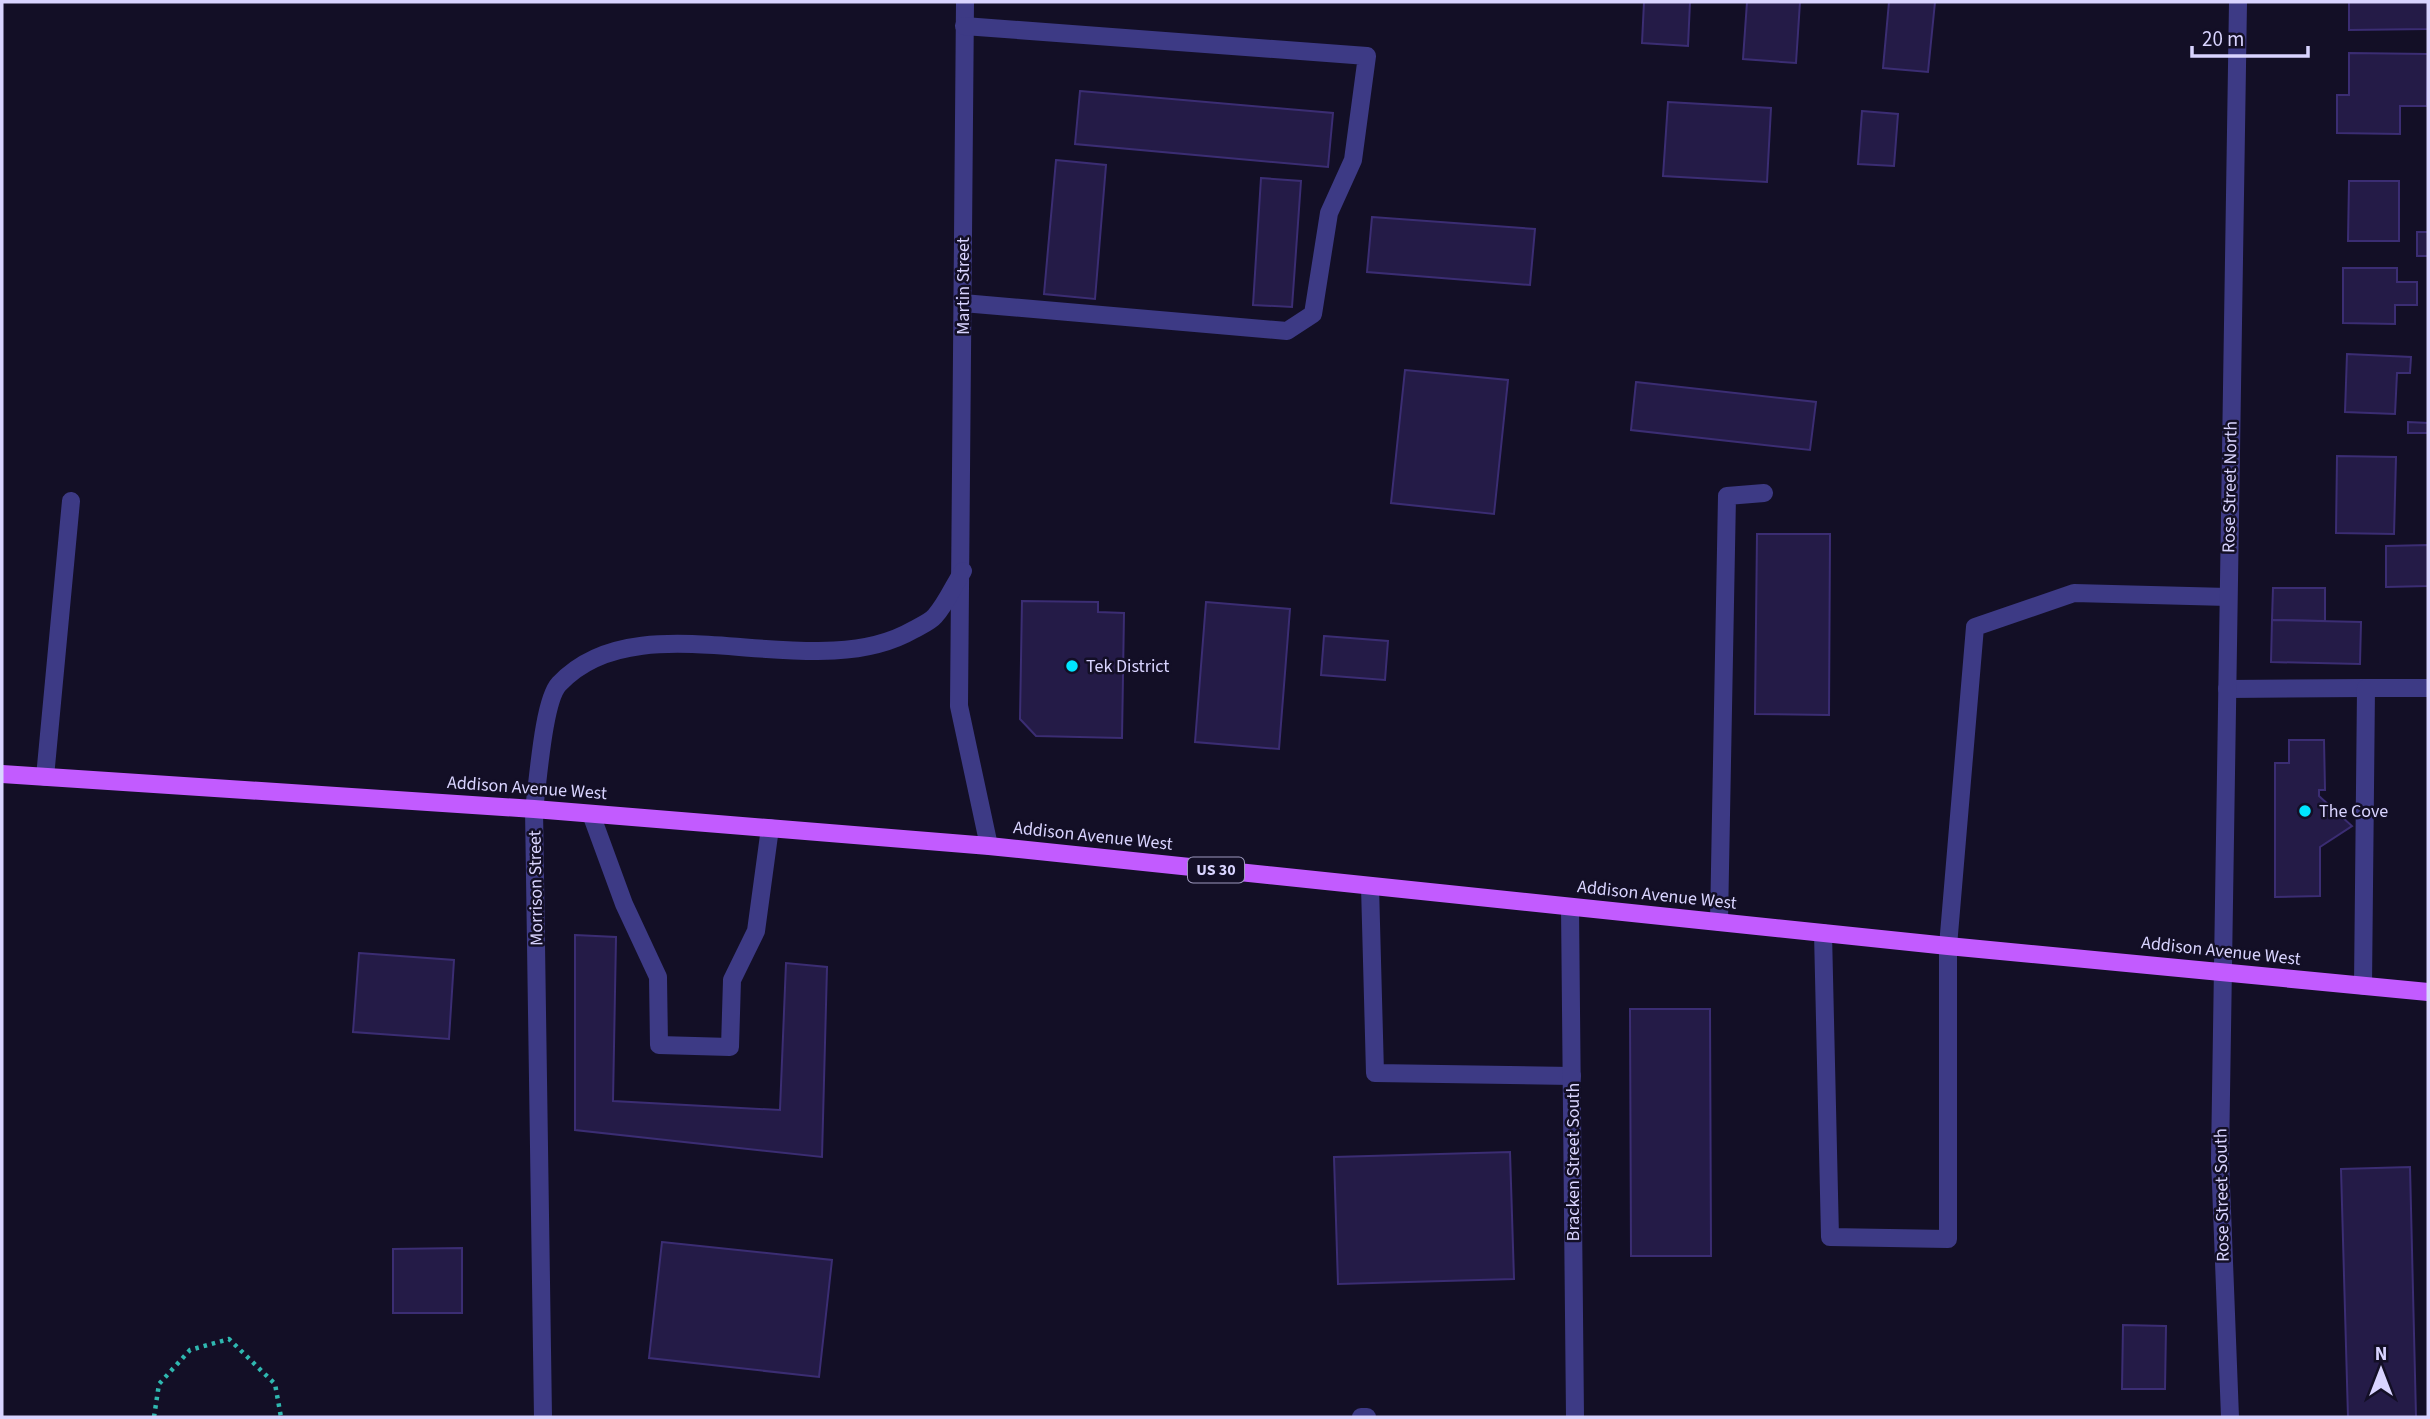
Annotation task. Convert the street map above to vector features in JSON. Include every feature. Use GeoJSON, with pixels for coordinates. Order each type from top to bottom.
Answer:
{"type":"FeatureCollection","features":[{"type":"Feature","properties":{"kind":"main road","name":"Addison Avenue West"},"geometry":{"type":"LineString","coordinates":[[2,774],[534,809],[989,846],[1948,946],[2428,992]]}},
{"type":"Feature","properties":{"kind":"street","name":"Martin Street"},"geometry":{"type":"LineString","coordinates":[[965,2],[963,571],[959,706],[989,846]]}},
{"type":"Feature","properties":{"kind":"street","name":"Rose Street North"},"geometry":{"type":"LineString","coordinates":[[2222,972],[2238,2]]}},
{"type":"Feature","properties":{"kind":"street"},"geometry":{"type":"LineString","coordinates":[[963,303],[1287,331],[1313,313],[1329,213],[1353,160],[1367,56],[964,26]]}},
{"type":"Feature","properties":{"kind":"street"},"geometry":{"type":"LineString","coordinates":[[1718,922],[1727,496],[1764,493]]}},
{"type":"Feature","properties":{"kind":"street"},"geometry":{"type":"LineString","coordinates":[[45,777],[71,501]]}},
{"type":"Feature","properties":{"kind":"street","name":"Morrison Street"},"geometry":{"type":"LineString","coordinates":[[543,1417],[534,809],[544,729],[557,685],[594,659],[654,643],[832,653],[890,643],[934,618],[963,571]]}},
{"type":"Feature","properties":{"kind":"street"},"geometry":{"type":"LineString","coordinates":[[1823,933],[1830,1237],[1948,1238],[1948,946],[1975,627],[2074,593],[2228,597]]}},
{"type":"Feature","properties":{"kind":"street"},"geometry":{"type":"LineString","coordinates":[[2363,986],[2367,688]]}},
{"type":"Feature","properties":{"kind":"street"},"geometry":{"type":"LineString","coordinates":[[2227,689],[2428,688]]}},
{"type":"Feature","properties":{"kind":"street"},"geometry":{"type":"LineString","coordinates":[[591,814],[625,904],[657,977],[659,1045],[730,1047],[732,980],[756,931],[770,828]]}},
{"type":"Feature","properties":{"kind":"street"},"geometry":{"type":"LineString","coordinates":[[1370,886],[1375,1073],[1572,1076]]}},
{"type":"Feature","properties":{"kind":"street","name":"Bracken Street South"},"geometry":{"type":"LineString","coordinates":[[1570,907],[1575,1417]]}},
{"type":"Feature","properties":{"kind":"street","name":"Rose Street South"},"geometry":{"type":"LineString","coordinates":[[2222,972],[2220,1159],[2230,1417]]}},
{"type":"Feature","properties":{"kind":"street"},"geometry":{"type":"LineString","coordinates":[[1361,1417],[1367,1417]]}},
{"type":"Feature","properties":{"kind":"path"},"geometry":{"type":"LineString","coordinates":[[154,1417],[159,1384],[190,1350],[229,1339],[275,1384],[281,1417]]}},
{"type":"Feature","properties":{"kind":"building"},"geometry":{"type":"Polygon","coordinates":[[[1644,2],[1690,2],[1688,46],[1642,43],[1644,2]]]}},
{"type":"Feature","properties":{"kind":"building"},"geometry":{"type":"Polygon","coordinates":[[[1747,2],[1800,2],[1796,63],[1743,59],[1747,2]]]}},
{"type":"Feature","properties":{"kind":"building"},"geometry":{"type":"Polygon","coordinates":[[[1889,2],[1935,2],[1928,72],[1883,68],[1889,2]]]}},
{"type":"Feature","properties":{"kind":"building"},"geometry":{"type":"Polygon","coordinates":[[[2349,2],[2428,2],[2428,29],[2349,30],[2349,2]]]}},
{"type":"Feature","properties":{"kind":"building"},"geometry":{"type":"Polygon","coordinates":[[[2349,53],[2428,54],[2427,106],[2400,106],[2400,134],[2337,133],[2337,95],[2349,95],[2349,53]]]}},
{"type":"Feature","properties":{"kind":"building"},"geometry":{"type":"Polygon","coordinates":[[[1080,91],[1333,113],[1328,167],[1075,144],[1080,91]]]}},
{"type":"Feature","properties":{"kind":"building"},"geometry":{"type":"Polygon","coordinates":[[[1668,102],[1771,108],[1767,182],[1663,176],[1668,102]]]}},
{"type":"Feature","properties":{"kind":"building"},"geometry":{"type":"Polygon","coordinates":[[[1862,111],[1898,114],[1894,166],[1858,164],[1862,111]]]}},
{"type":"Feature","properties":{"kind":"building"},"geometry":{"type":"Polygon","coordinates":[[[1056,160],[1106,165],[1095,299],[1044,294],[1056,160]]]}},
{"type":"Feature","properties":{"kind":"building"},"geometry":{"type":"Polygon","coordinates":[[[1261,178],[1301,181],[1292,307],[1253,305],[1261,178]]]}},
{"type":"Feature","properties":{"kind":"building"},"geometry":{"type":"Polygon","coordinates":[[[2349,181],[2399,181],[2399,241],[2348,241],[2349,181]]]}},
{"type":"Feature","properties":{"kind":"building"},"geometry":{"type":"Polygon","coordinates":[[[1372,217],[1535,229],[1530,285],[1367,272],[1372,217]]]}},
{"type":"Feature","properties":{"kind":"building"},"geometry":{"type":"Polygon","coordinates":[[[2417,232],[2428,232],[2428,256],[2417,256],[2417,232]]]}},
{"type":"Feature","properties":{"kind":"building"},"geometry":{"type":"Polygon","coordinates":[[[2343,268],[2397,268],[2397,282],[2417,282],[2417,305],[2395,305],[2395,324],[2343,323],[2343,268]]]}},
{"type":"Feature","properties":{"kind":"building"},"geometry":{"type":"Polygon","coordinates":[[[2347,354],[2411,357],[2410,373],[2397,373],[2395,414],[2345,412],[2347,354]]]}},
{"type":"Feature","properties":{"kind":"building"},"geometry":{"type":"Polygon","coordinates":[[[1405,370],[1508,380],[1494,514],[1391,503],[1405,370]]]}},
{"type":"Feature","properties":{"kind":"building"},"geometry":{"type":"Polygon","coordinates":[[[1636,382],[1816,402],[1810,450],[1631,430],[1636,382]]]}},
{"type":"Feature","properties":{"kind":"building"},"geometry":{"type":"Polygon","coordinates":[[[2408,422],[2428,423],[2428,433],[2408,433],[2408,422]]]}},
{"type":"Feature","properties":{"kind":"building"},"geometry":{"type":"Polygon","coordinates":[[[2337,456],[2396,457],[2394,534],[2336,533],[2337,456]]]}},
{"type":"Feature","properties":{"kind":"building"},"geometry":{"type":"Polygon","coordinates":[[[1757,534],[1830,534],[1829,715],[1755,714],[1757,534]]]}},
{"type":"Feature","properties":{"kind":"building"},"geometry":{"type":"Polygon","coordinates":[[[2428,545],[2428,586],[2386,587],[2386,546],[2428,545]]]}},
{"type":"Feature","properties":{"kind":"building"},"geometry":{"type":"Polygon","coordinates":[[[2273,588],[2325,588],[2325,621],[2272,620],[2273,588]]]}},
{"type":"Feature","properties":{"kind":"building","name":"Tek District"},"geometry":{"type":"Polygon","coordinates":[[[1022,601],[1098,602],[1098,612],[1124,613],[1122,738],[1036,736],[1020,719],[1022,601]]]}},
{"type":"Feature","properties":{"kind":"building"},"geometry":{"type":"Polygon","coordinates":[[[1206,602],[1290,609],[1279,749],[1195,742],[1206,602]]]}},
{"type":"Feature","properties":{"kind":"building"},"geometry":{"type":"Polygon","coordinates":[[[2272,620],[2361,622],[2360,664],[2271,662],[2272,620]]]}},
{"type":"Feature","properties":{"kind":"building"},"geometry":{"type":"Polygon","coordinates":[[[1324,636],[1388,641],[1385,680],[1321,675],[1324,636]]]}},
{"type":"Feature","properties":{"kind":"building","name":"The Cove"},"geometry":{"type":"Polygon","coordinates":[[[2289,740],[2324,740],[2325,790],[2319,790],[2319,796],[2352,826],[2320,847],[2320,896],[2275,897],[2275,763],[2289,763],[2289,740]]]}},
{"type":"Feature","properties":{"kind":"building"},"geometry":{"type":"Polygon","coordinates":[[[575,935],[616,937],[613,1101],[780,1110],[786,963],[827,967],[822,1157],[575,1130],[575,935]]]}},
{"type":"Feature","properties":{"kind":"building"},"geometry":{"type":"Polygon","coordinates":[[[359,953],[454,960],[449,1039],[353,1032],[359,953]]]}},
{"type":"Feature","properties":{"kind":"building"},"geometry":{"type":"Polygon","coordinates":[[[1630,1009],[1710,1009],[1711,1256],[1631,1256],[1630,1009]]]}},
{"type":"Feature","properties":{"kind":"building"},"geometry":{"type":"Polygon","coordinates":[[[1510,1152],[1514,1279],[1338,1284],[1334,1157],[1510,1152]]]}},
{"type":"Feature","properties":{"kind":"building"},"geometry":{"type":"Polygon","coordinates":[[[2410,1167],[2416,1417],[2348,1417],[2341,1169],[2410,1167]]]}},
{"type":"Feature","properties":{"kind":"building"},"geometry":{"type":"Polygon","coordinates":[[[662,1242],[832,1260],[819,1377],[649,1358],[662,1242]]]}},
{"type":"Feature","properties":{"kind":"building"},"geometry":{"type":"Polygon","coordinates":[[[462,1248],[462,1313],[393,1313],[393,1249],[462,1248]]]}},
{"type":"Feature","properties":{"kind":"building"},"geometry":{"type":"Polygon","coordinates":[[[2123,1325],[2166,1326],[2165,1389],[2122,1389],[2123,1325]]]}},
{"type":"Feature","properties":{"kind":"place","name":"Tek District"},"geometry":{"type":"Point","coordinates":[1072,666]}},
{"type":"Feature","properties":{"kind":"place","name":"The Cove"},"geometry":{"type":"Point","coordinates":[2305,811]}}]}
